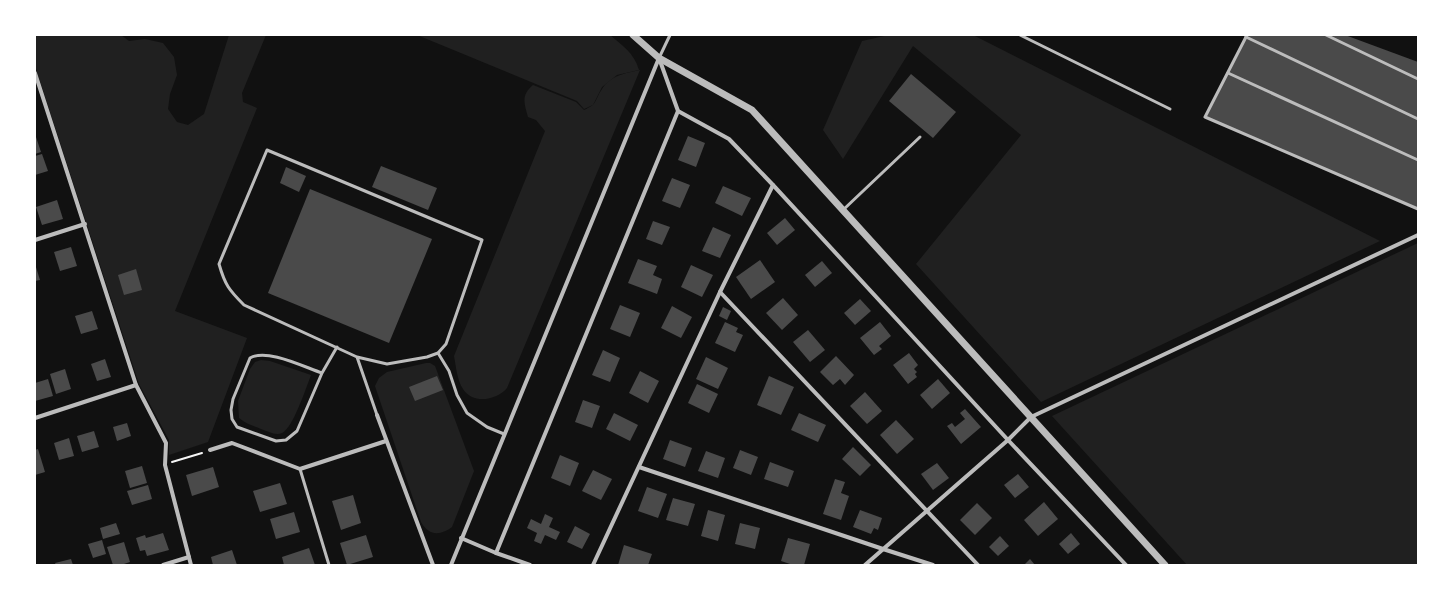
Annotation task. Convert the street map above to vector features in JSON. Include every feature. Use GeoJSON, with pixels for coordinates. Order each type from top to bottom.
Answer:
{"type":"FeatureCollection","features":[{"type":"Feature","properties":{"kind":"street"},"geometry":{"type":"LineString","coordinates":[[633,35],[659,58],[752,110],[1165,565]]}},
{"type":"Feature","properties":{"kind":"street"},"geometry":{"type":"LineString","coordinates":[[659,58],[678,111],[729,139],[1126,565]]}},
{"type":"Feature","properties":{"kind":"street"},"geometry":{"type":"LineString","coordinates":[[451,565],[659,58]]}},
{"type":"Feature","properties":{"kind":"street"},"geometry":{"type":"LineString","coordinates":[[35,73],[136,385],[166,443],[165,464],[191,565]]}},
{"type":"Feature","properties":{"kind":"street"},"geometry":{"type":"LineString","coordinates":[[496,553],[678,111]]}},
{"type":"Feature","properties":{"kind":"street"},"geometry":{"type":"LineString","coordinates":[[593,565],[720,292],[773,185]]}},
{"type":"Feature","properties":{"kind":"street"},"geometry":{"type":"LineString","coordinates":[[35,240],[85,224]]}},
{"type":"Feature","properties":{"kind":"street"},"geometry":{"type":"LineString","coordinates":[[865,565],[1008,440],[1031,417],[1418,235]]}},
{"type":"Feature","properties":{"kind":"street"},"geometry":{"type":"LineString","coordinates":[[720,292],[978,565]]}},
{"type":"Feature","properties":{"kind":"street"},"geometry":{"type":"LineString","coordinates":[[35,418],[136,385]]}},
{"type":"Feature","properties":{"kind":"street"},"geometry":{"type":"LineString","coordinates":[[377,415],[433,565]]}},
{"type":"Feature","properties":{"kind":"street"},"geometry":{"type":"LineString","coordinates":[[210,450],[232,443],[300,469],[386,441]]}},
{"type":"Feature","properties":{"kind":"street"},"geometry":{"type":"LineString","coordinates":[[639,467],[882,550],[933,565]]}},
{"type":"Feature","properties":{"kind":"street"},"geometry":{"type":"LineString","coordinates":[[461,538],[496,553],[530,565]]}},
{"type":"Feature","properties":{"kind":"street"},"geometry":{"type":"LineString","coordinates":[[163,565],[188,557]]}},
{"type":"Feature","properties":{"kind":"lane"},"geometry":{"type":"LineString","coordinates":[[659,58],[670,35]]}},
{"type":"Feature","properties":{"kind":"lane"},"geometry":{"type":"LineString","coordinates":[[1020,35],[1170,109]]}},
{"type":"Feature","properties":{"kind":"lane"},"geometry":{"type":"LineString","coordinates":[[1326,35],[1418,79]]}},
{"type":"Feature","properties":{"kind":"lane"},"geometry":{"type":"LineString","coordinates":[[1418,118],[1246,36],[1205,117],[1418,209]]}},
{"type":"Feature","properties":{"kind":"lane"},"geometry":{"type":"LineString","coordinates":[[1228,73],[1418,160]]}},
{"type":"Feature","properties":{"kind":"lane"},"geometry":{"type":"LineString","coordinates":[[843,210],[920,137]]}},
{"type":"Feature","properties":{"kind":"lane"},"geometry":{"type":"LineString","coordinates":[[267,150],[482,240],[446,344],[438,353],[408,361],[387,364],[357,356],[337,347],[244,305],[233,294],[224,281],[219,264],[267,150]]}},
{"type":"Feature","properties":{"kind":"lane"},"geometry":{"type":"LineString","coordinates":[[322,373],[271,355],[254,356],[250,358],[233,399],[231,410],[232,419],[237,427],[276,441],[286,440],[297,431],[322,373],[337,347]]}},
{"type":"Feature","properties":{"kind":"lane"},"geometry":{"type":"LineString","coordinates":[[438,353],[449,371],[457,395],[467,413],[487,427],[504,434]]}},
{"type":"Feature","properties":{"kind":"lane"},"geometry":{"type":"LineString","coordinates":[[357,356],[377,415]]}},
{"type":"Feature","properties":{"kind":"lane"},"geometry":{"type":"LineString","coordinates":[[300,469],[329,565]]}},
{"type":"Feature","properties":{"kind":"path"},"geometry":{"type":"LineString","coordinates":[[165,464],[210,450]]}},
{"type":"Feature","properties":{"kind":"shaded area"},"geometry":{"type":"Polygon","coordinates":[[[35,35],[121,35],[129,41],[145,39],[163,43],[174,57],[177,75],[170,94],[168,109],[177,122],[188,125],[204,114],[229,35],[266,35],[242,93],[243,102],[257,108],[175,311],[247,338],[208,442],[169,455],[169,440],[139,384],[35,66],[35,35]]]}},
{"type":"Feature","properties":{"kind":"shaded area"},"geometry":{"type":"Polygon","coordinates":[[[417,35],[610,35],[624,46],[631,54],[639,70],[617,75],[602,87],[593,105],[584,109],[577,101],[417,35]]]}},
{"type":"Feature","properties":{"kind":"shaded area"},"geometry":{"type":"Polygon","coordinates":[[[889,35],[973,35],[1380,241],[1041,402],[916,264],[1021,135],[913,46],[843,159],[823,130],[862,41],[889,35]]]}},
{"type":"Feature","properties":{"kind":"shaded area"},"geometry":{"type":"Polygon","coordinates":[[[640,70],[507,388],[503,392],[491,398],[485,399],[479,399],[467,394],[459,381],[454,356],[545,131],[536,120],[528,117],[524,100],[527,92],[533,85],[576,102],[584,110],[594,104],[602,89],[609,81],[623,74],[640,70]]]}},
{"type":"Feature","properties":{"kind":"shaded area"},"geometry":{"type":"Polygon","coordinates":[[[1418,243],[1418,565],[1187,565],[1052,416],[1418,243]]]}},
{"type":"Feature","properties":{"kind":"shaded area"},"geometry":{"type":"Polygon","coordinates":[[[261,360],[270,361],[311,375],[295,416],[286,430],[280,434],[261,429],[239,418],[238,401],[250,369],[255,362],[261,360]]]}},
{"type":"Feature","properties":{"kind":"shaded area"},"geometry":{"type":"Polygon","coordinates":[[[430,363],[435,366],[474,471],[452,527],[439,533],[431,532],[424,527],[421,522],[375,386],[379,378],[387,372],[430,363]]]}},
{"type":"Feature","properties":{"kind":"building"},"geometry":{"type":"Polygon","coordinates":[[[1247,35],[1345,35],[1418,62],[1418,209],[1205,117],[1247,35]]]}},
{"type":"Feature","properties":{"kind":"building"},"geometry":{"type":"Polygon","coordinates":[[[911,74],[956,112],[933,138],[889,101],[911,74]]]}},
{"type":"Feature","properties":{"kind":"building"},"geometry":{"type":"Polygon","coordinates":[[[35,134],[41,152],[35,154],[35,134]]]}},
{"type":"Feature","properties":{"kind":"building"},"geometry":{"type":"Polygon","coordinates":[[[688,136],[705,143],[696,167],[678,160],[688,136]]]}},
{"type":"Feature","properties":{"kind":"building"},"geometry":{"type":"Polygon","coordinates":[[[42,154],[48,171],[35,175],[35,156],[42,154]]]}},
{"type":"Feature","properties":{"kind":"building"},"geometry":{"type":"Polygon","coordinates":[[[381,166],[437,188],[428,210],[372,187],[381,166]]]}},
{"type":"Feature","properties":{"kind":"building"},"geometry":{"type":"Polygon","coordinates":[[[286,167],[306,176],[299,192],[280,183],[286,167]]]}},
{"type":"Feature","properties":{"kind":"building"},"geometry":{"type":"Polygon","coordinates":[[[672,178],[690,185],[680,208],[662,201],[672,178]]]}},
{"type":"Feature","properties":{"kind":"building"},"geometry":{"type":"Polygon","coordinates":[[[723,186],[751,198],[742,216],[715,203],[723,186]]]}},
{"type":"Feature","properties":{"kind":"building"},"geometry":{"type":"Polygon","coordinates":[[[310,189],[432,239],[389,343],[268,293],[310,189]]]}},
{"type":"Feature","properties":{"kind":"building"},"geometry":{"type":"Polygon","coordinates":[[[57,200],[63,219],[42,225],[36,207],[57,200]]]}},
{"type":"Feature","properties":{"kind":"building"},"geometry":{"type":"Polygon","coordinates":[[[785,218],[795,230],[777,245],[767,233],[785,218]]]}},
{"type":"Feature","properties":{"kind":"building"},"geometry":{"type":"Polygon","coordinates":[[[653,221],[670,227],[662,245],[646,239],[653,221]]]}},
{"type":"Feature","properties":{"kind":"building"},"geometry":{"type":"Polygon","coordinates":[[[713,227],[731,235],[720,258],[702,251],[713,227]]]}},
{"type":"Feature","properties":{"kind":"building"},"geometry":{"type":"Polygon","coordinates":[[[71,247],[77,266],[60,271],[54,252],[71,247]]]}},
{"type":"Feature","properties":{"kind":"building"},"geometry":{"type":"Polygon","coordinates":[[[638,259],[657,266],[653,275],[662,279],[657,294],[628,283],[638,259]]]}},
{"type":"Feature","properties":{"kind":"building"},"geometry":{"type":"Polygon","coordinates":[[[760,260],[775,282],[751,299],[736,277],[760,260]]]}},
{"type":"Feature","properties":{"kind":"building"},"geometry":{"type":"Polygon","coordinates":[[[822,261],[832,273],[815,287],[805,275],[822,261]]]}},
{"type":"Feature","properties":{"kind":"building"},"geometry":{"type":"Polygon","coordinates":[[[35,264],[40,280],[35,281],[35,264]]]}},
{"type":"Feature","properties":{"kind":"building"},"geometry":{"type":"Polygon","coordinates":[[[691,265],[713,275],[702,297],[681,287],[691,265]]]}},
{"type":"Feature","properties":{"kind":"building"},"geometry":{"type":"Polygon","coordinates":[[[136,269],[142,290],[124,295],[118,275],[136,269]]]}},
{"type":"Feature","properties":{"kind":"building"},"geometry":{"type":"Polygon","coordinates":[[[783,298],[798,315],[782,330],[766,313],[783,298]]]}},
{"type":"Feature","properties":{"kind":"building"},"geometry":{"type":"Polygon","coordinates":[[[860,299],[871,311],[855,325],[844,313],[860,299]]]}},
{"type":"Feature","properties":{"kind":"building"},"geometry":{"type":"Polygon","coordinates":[[[620,305],[640,313],[630,337],[610,329],[620,305]]]}},
{"type":"Feature","properties":{"kind":"building"},"geometry":{"type":"Polygon","coordinates":[[[672,306],[692,317],[681,338],[661,328],[672,306]]]}},
{"type":"Feature","properties":{"kind":"building"},"geometry":{"type":"Polygon","coordinates":[[[723,307],[731,311],[727,320],[719,316],[723,307]]]}},
{"type":"Feature","properties":{"kind":"building"},"geometry":{"type":"Polygon","coordinates":[[[92,311],[98,329],[81,334],[75,316],[92,311]]]}},
{"type":"Feature","properties":{"kind":"building"},"geometry":{"type":"Polygon","coordinates":[[[725,322],[738,328],[736,332],[743,335],[735,352],[715,343],[725,322]]]}},
{"type":"Feature","properties":{"kind":"building"},"geometry":{"type":"Polygon","coordinates":[[[880,322],[891,336],[879,346],[882,349],[874,355],[860,338],[880,322]]]}},
{"type":"Feature","properties":{"kind":"building"},"geometry":{"type":"Polygon","coordinates":[[[808,330],[825,350],[810,362],[793,342],[808,330]]]}},
{"type":"Feature","properties":{"kind":"building"},"geometry":{"type":"Polygon","coordinates":[[[603,350],[620,358],[610,382],[592,375],[603,350]]]}},
{"type":"Feature","properties":{"kind":"building"},"geometry":{"type":"Polygon","coordinates":[[[909,353],[918,365],[914,369],[917,372],[915,374],[917,377],[908,384],[893,365],[909,353]]]}},
{"type":"Feature","properties":{"kind":"building"},"geometry":{"type":"Polygon","coordinates":[[[836,356],[854,375],[845,385],[840,379],[833,385],[820,372],[836,356]]]}},
{"type":"Feature","properties":{"kind":"building"},"geometry":{"type":"Polygon","coordinates":[[[706,357],[728,368],[718,389],[696,379],[706,357]]]}},
{"type":"Feature","properties":{"kind":"building"},"geometry":{"type":"Polygon","coordinates":[[[105,359],[111,377],[97,381],[91,364],[105,359]]]}},
{"type":"Feature","properties":{"kind":"building"},"geometry":{"type":"Polygon","coordinates":[[[65,369],[71,389],[56,394],[50,374],[65,369]]]}},
{"type":"Feature","properties":{"kind":"building"},"geometry":{"type":"Polygon","coordinates":[[[640,371],[659,381],[648,403],[629,393],[640,371]]]}},
{"type":"Feature","properties":{"kind":"building"},"geometry":{"type":"Polygon","coordinates":[[[437,376],[443,390],[415,401],[409,387],[437,376]]]}},
{"type":"Feature","properties":{"kind":"building"},"geometry":{"type":"Polygon","coordinates":[[[769,376],[794,387],[781,415],[757,405],[769,376]]]}},
{"type":"Feature","properties":{"kind":"building"},"geometry":{"type":"Polygon","coordinates":[[[48,379],[53,396],[35,401],[35,383],[48,379]]]}},
{"type":"Feature","properties":{"kind":"building"},"geometry":{"type":"Polygon","coordinates":[[[938,379],[950,393],[932,409],[920,395],[938,379]]]}},
{"type":"Feature","properties":{"kind":"building"},"geometry":{"type":"Polygon","coordinates":[[[697,384],[718,394],[709,413],[688,403],[697,384]]]}},
{"type":"Feature","properties":{"kind":"building"},"geometry":{"type":"Polygon","coordinates":[[[865,392],[882,411],[867,424],[850,406],[865,392]]]}},
{"type":"Feature","properties":{"kind":"building"},"geometry":{"type":"Polygon","coordinates":[[[583,400],[600,406],[592,428],[575,422],[583,400]]]}},
{"type":"Feature","properties":{"kind":"building"},"geometry":{"type":"Polygon","coordinates":[[[965,409],[981,427],[961,444],[947,426],[952,423],[955,427],[965,419],[960,413],[965,409]]]}},
{"type":"Feature","properties":{"kind":"building"},"geometry":{"type":"Polygon","coordinates":[[[614,413],[638,425],[630,441],[606,429],[614,413]]]}},
{"type":"Feature","properties":{"kind":"building"},"geometry":{"type":"Polygon","coordinates":[[[799,413],[826,425],[818,442],[791,430],[799,413]]]}},
{"type":"Feature","properties":{"kind":"building"},"geometry":{"type":"Polygon","coordinates":[[[896,420],[914,439],[897,454],[880,435],[896,420]]]}},
{"type":"Feature","properties":{"kind":"building"},"geometry":{"type":"Polygon","coordinates":[[[127,423],[131,436],[117,441],[113,427],[127,423]]]}},
{"type":"Feature","properties":{"kind":"building"},"geometry":{"type":"Polygon","coordinates":[[[94,431],[99,447],[82,452],[77,436],[94,431]]]}},
{"type":"Feature","properties":{"kind":"building"},"geometry":{"type":"Polygon","coordinates":[[[69,438],[74,456],[59,460],[54,443],[69,438]]]}},
{"type":"Feature","properties":{"kind":"building"},"geometry":{"type":"Polygon","coordinates":[[[670,440],[692,448],[685,467],[663,459],[670,440]]]}},
{"type":"Feature","properties":{"kind":"building"},"geometry":{"type":"Polygon","coordinates":[[[853,447],[871,465],[860,476],[842,459],[853,447]]]}},
{"type":"Feature","properties":{"kind":"building"},"geometry":{"type":"Polygon","coordinates":[[[38,449],[45,472],[35,475],[35,450],[38,449]]]}},
{"type":"Feature","properties":{"kind":"building"},"geometry":{"type":"Polygon","coordinates":[[[740,450],[758,457],[751,475],[733,468],[740,450]]]}},
{"type":"Feature","properties":{"kind":"building"},"geometry":{"type":"Polygon","coordinates":[[[706,451],[725,458],[718,478],[698,471],[706,451]]]}},
{"type":"Feature","properties":{"kind":"building"},"geometry":{"type":"Polygon","coordinates":[[[560,455],[579,463],[570,486],[551,478],[560,455]]]}},
{"type":"Feature","properties":{"kind":"building"},"geometry":{"type":"Polygon","coordinates":[[[770,462],[794,471],[788,487],[764,479],[770,462]]]}},
{"type":"Feature","properties":{"kind":"building"},"geometry":{"type":"Polygon","coordinates":[[[937,463],[949,478],[933,490],[921,474],[937,463]]]}},
{"type":"Feature","properties":{"kind":"building"},"geometry":{"type":"Polygon","coordinates":[[[142,466],[147,483],[130,488],[125,471],[142,466]]]}},
{"type":"Feature","properties":{"kind":"building"},"geometry":{"type":"Polygon","coordinates":[[[213,467],[219,487],[192,496],[186,475],[213,467]]]}},
{"type":"Feature","properties":{"kind":"building"},"geometry":{"type":"Polygon","coordinates":[[[593,470],[612,479],[601,500],[582,491],[593,470]]]}},
{"type":"Feature","properties":{"kind":"building"},"geometry":{"type":"Polygon","coordinates":[[[1018,474],[1029,487],[1015,498],[1004,485],[1018,474]]]}},
{"type":"Feature","properties":{"kind":"building"},"geometry":{"type":"Polygon","coordinates":[[[835,479],[845,482],[841,493],[849,496],[841,520],[823,514],[835,479]]]}},
{"type":"Feature","properties":{"kind":"building"},"geometry":{"type":"Polygon","coordinates":[[[280,483],[287,504],[260,512],[253,491],[280,483]]]}},
{"type":"Feature","properties":{"kind":"building"},"geometry":{"type":"Polygon","coordinates":[[[148,485],[152,499],[132,505],[127,491],[148,485]]]}},
{"type":"Feature","properties":{"kind":"building"},"geometry":{"type":"Polygon","coordinates":[[[647,487],[667,494],[658,518],[638,511],[647,487]]]}},
{"type":"Feature","properties":{"kind":"building"},"geometry":{"type":"Polygon","coordinates":[[[353,495],[361,523],[341,530],[332,501],[353,495]]]}},
{"type":"Feature","properties":{"kind":"building"},"geometry":{"type":"Polygon","coordinates":[[[673,498],[695,504],[688,526],[666,520],[673,498]]]}},
{"type":"Feature","properties":{"kind":"building"},"geometry":{"type":"Polygon","coordinates":[[[1044,502],[1058,519],[1038,536],[1024,520],[1044,502]]]}},
{"type":"Feature","properties":{"kind":"building"},"geometry":{"type":"Polygon","coordinates":[[[977,503],[992,518],[975,535],[960,520],[977,503]]]}},
{"type":"Feature","properties":{"kind":"building"},"geometry":{"type":"Polygon","coordinates":[[[708,510],[725,515],[718,541],[701,536],[708,510]]]}},
{"type":"Feature","properties":{"kind":"building"},"geometry":{"type":"Polygon","coordinates":[[[860,510],[882,518],[878,530],[874,528],[871,534],[853,527],[860,510]]]}},
{"type":"Feature","properties":{"kind":"building"},"geometry":{"type":"Polygon","coordinates":[[[294,512],[300,532],[276,539],[270,519],[294,512]]]}},
{"type":"Feature","properties":{"kind":"building"},"geometry":{"type":"Polygon","coordinates":[[[545,514],[553,518],[549,527],[560,532],[556,540],[545,535],[541,544],[534,541],[537,533],[527,528],[531,519],[541,524],[545,514]]]}},
{"type":"Feature","properties":{"kind":"building"},"geometry":{"type":"Polygon","coordinates":[[[116,523],[120,534],[103,539],[100,528],[116,523]]]}},
{"type":"Feature","properties":{"kind":"building"},"geometry":{"type":"Polygon","coordinates":[[[740,523],[760,528],[755,549],[735,544],[740,523]]]}},
{"type":"Feature","properties":{"kind":"building"},"geometry":{"type":"Polygon","coordinates":[[[575,526],[590,534],[582,549],[567,542],[575,526]]]}},
{"type":"Feature","properties":{"kind":"building"},"geometry":{"type":"Polygon","coordinates":[[[163,533],[169,550],[147,556],[145,550],[140,551],[136,538],[145,535],[146,538],[163,533]]]}},
{"type":"Feature","properties":{"kind":"building"},"geometry":{"type":"Polygon","coordinates":[[[1071,533],[1080,544],[1068,554],[1059,544],[1071,533]]]}},
{"type":"Feature","properties":{"kind":"building"},"geometry":{"type":"Polygon","coordinates":[[[366,535],[373,557],[347,565],[340,543],[366,535]]]}},
{"type":"Feature","properties":{"kind":"building"},"geometry":{"type":"Polygon","coordinates":[[[1000,536],[1009,546],[998,556],[989,547],[1000,536]]]}},
{"type":"Feature","properties":{"kind":"building"},"geometry":{"type":"Polygon","coordinates":[[[788,538],[810,544],[804,565],[793,565],[781,561],[788,538]]]}},
{"type":"Feature","properties":{"kind":"building"},"geometry":{"type":"Polygon","coordinates":[[[102,540],[106,554],[93,558],[88,544],[102,540]]]}},
{"type":"Feature","properties":{"kind":"building"},"geometry":{"type":"Polygon","coordinates":[[[124,542],[130,562],[121,565],[113,565],[107,547],[124,542]]]}},
{"type":"Feature","properties":{"kind":"building"},"geometry":{"type":"Polygon","coordinates":[[[624,545],[652,554],[648,565],[618,565],[624,545]]]}},
{"type":"Feature","properties":{"kind":"building"},"geometry":{"type":"Polygon","coordinates":[[[309,548],[315,565],[284,565],[282,557],[309,548]]]}},
{"type":"Feature","properties":{"kind":"building"},"geometry":{"type":"Polygon","coordinates":[[[232,550],[237,565],[213,565],[211,557],[232,550]]]}},
{"type":"Feature","properties":{"kind":"building"},"geometry":{"type":"Polygon","coordinates":[[[71,559],[73,565],[56,565],[55,563],[71,559]]]}},
{"type":"Feature","properties":{"kind":"building"},"geometry":{"type":"Polygon","coordinates":[[[1030,559],[1035,565],[1024,565],[1030,559]]]}}]}
